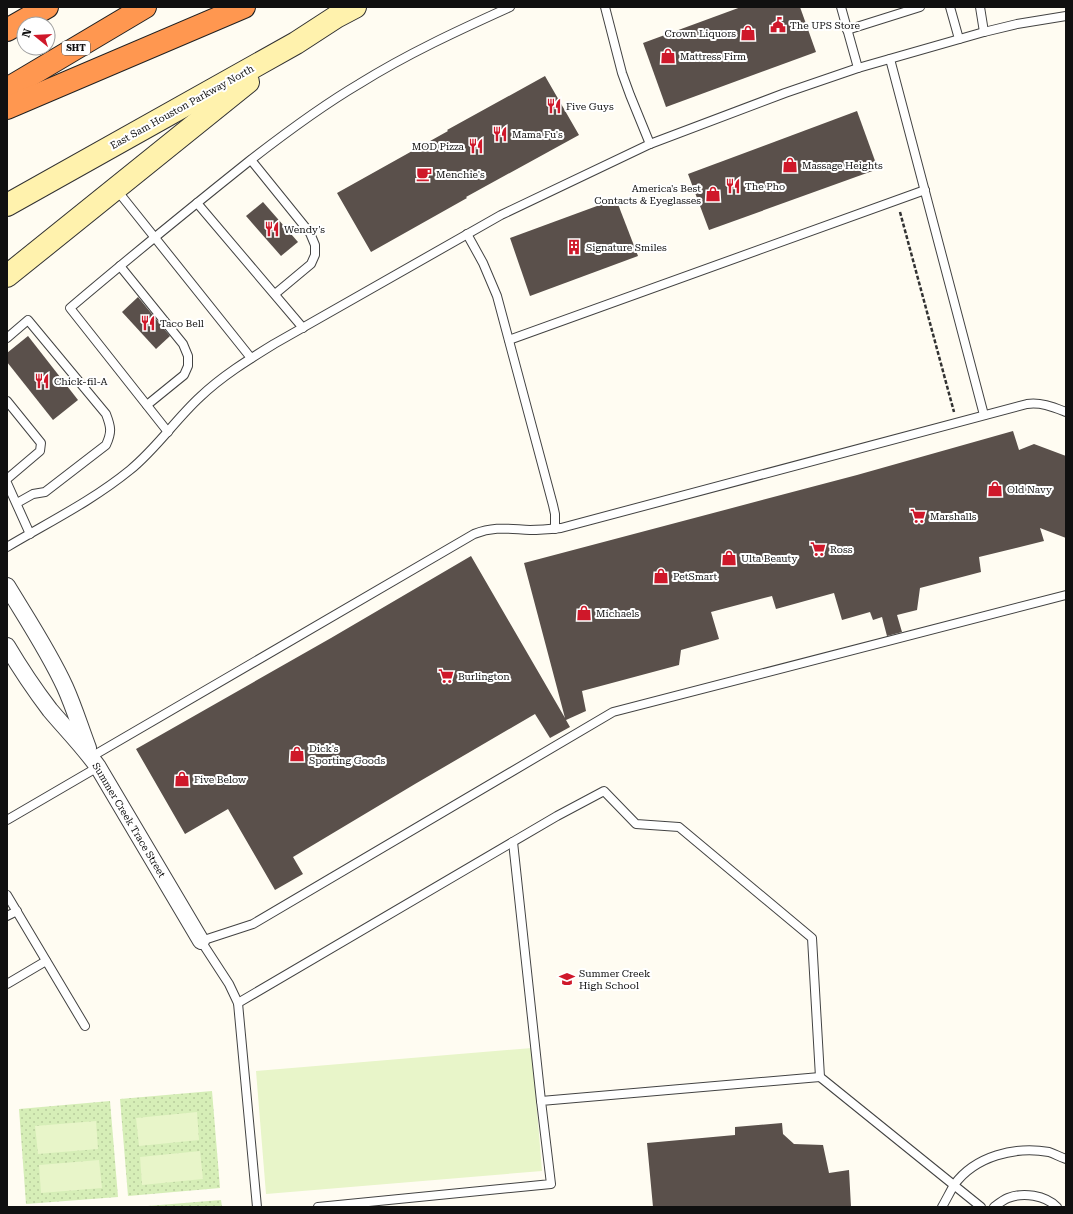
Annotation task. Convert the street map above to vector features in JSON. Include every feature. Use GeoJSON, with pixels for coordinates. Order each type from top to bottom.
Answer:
{"type":"FeatureCollection","features":[{"type":"Feature","properties":{"kind":"highway"},"geometry":{"type":"LineString","coordinates":[[7,30],[47,7]]}},
{"type":"Feature","properties":{"kind":"highway","name":"SHT"},"geometry":{"type":"LineString","coordinates":[[7,88],[145,7]]}},
{"type":"Feature","properties":{"kind":"highway"},"geometry":{"type":"LineString","coordinates":[[7,108],[244,7]]}},
{"type":"Feature","properties":{"kind":"main road","name":"East Sam Houston Parkway North"},"geometry":{"type":"LineString","coordinates":[[7,205],[296,43],[336,17],[355,7]]}},
{"type":"Feature","properties":{"kind":"main road"},"geometry":{"type":"LineString","coordinates":[[7,276],[296,43]]}},
{"type":"Feature","properties":{"kind":"street"},"geometry":{"type":"LineString","coordinates":[[7,586],[51,660],[64,686],[94,762]]}},
{"type":"Feature","properties":{"kind":"street","name":"Summer Creek Trace Street"},"geometry":{"type":"LineString","coordinates":[[7,646],[31,684],[94,762],[201,941]]}},
{"type":"Feature","properties":{"kind":"lane"},"geometry":{"type":"LineString","coordinates":[[168,432],[70,308],[196,203],[305,119],[359,84],[422,49],[510,7]]}},
{"type":"Feature","properties":{"kind":"lane"},"geometry":{"type":"LineString","coordinates":[[606,7],[622,73],[650,144]]}},
{"type":"Feature","properties":{"kind":"lane"},"geometry":{"type":"LineString","coordinates":[[841,7],[858,68]]}},
{"type":"Feature","properties":{"kind":"lane"},"geometry":{"type":"LineString","coordinates":[[847,30],[920,7]]}},
{"type":"Feature","properties":{"kind":"lane"},"geometry":{"type":"LineString","coordinates":[[950,7],[959,39]]}},
{"type":"Feature","properties":{"kind":"lane"},"geometry":{"type":"LineString","coordinates":[[980,7],[984,32]]}},
{"type":"Feature","properties":{"kind":"lane"},"geometry":{"type":"LineString","coordinates":[[7,547],[68,513],[112,484],[136,465],[200,397],[215,384],[251,358],[508,212],[650,144],[785,93],[858,68],[984,32],[1017,24],[1066,16]]}},
{"type":"Feature","properties":{"kind":"lane"},"geometry":{"type":"LineString","coordinates":[[890,59],[984,415]]}},
{"type":"Feature","properties":{"kind":"lane"},"geometry":{"type":"LineString","coordinates":[[251,160],[310,233],[315,245],[315,255],[311,264],[275,294]]}},
{"type":"Feature","properties":{"kind":"lane"},"geometry":{"type":"LineString","coordinates":[[116,189],[251,358]]}},
{"type":"Feature","properties":{"kind":"lane"},"geometry":{"type":"LineString","coordinates":[[509,340],[924,190]]}},
{"type":"Feature","properties":{"kind":"lane"},"geometry":{"type":"LineString","coordinates":[[196,203],[303,328]]}},
{"type":"Feature","properties":{"kind":"lane"},"geometry":{"type":"LineString","coordinates":[[467,234],[490,277],[497,296],[553,505],[555,514],[555,529]]}},
{"type":"Feature","properties":{"kind":"lane"},"geometry":{"type":"LineString","coordinates":[[120,266],[183,344],[188,356],[188,366],[184,375],[147,405]]}},
{"type":"Feature","properties":{"kind":"lane"},"geometry":{"type":"LineString","coordinates":[[7,338],[28,320],[106,414],[110,426],[110,436],[106,445],[45,492],[32,494],[16,503]]}},
{"type":"Feature","properties":{"kind":"lane"},"geometry":{"type":"LineString","coordinates":[[7,401],[41,443],[40,451],[7,479]]}},
{"type":"Feature","properties":{"kind":"lane"},"geometry":{"type":"LineString","coordinates":[[7,820],[94,762],[474,534],[498,528],[530,530],[555,529],[1032,403],[1046,405],[1066,412]]}},
{"type":"Feature","properties":{"kind":"lane"},"geometry":{"type":"LineString","coordinates":[[7,482],[30,534]]}},
{"type":"Feature","properties":{"kind":"lane"},"geometry":{"type":"LineString","coordinates":[[257,1207],[238,1003],[229,984],[201,941],[253,924],[613,712],[1066,595]]}},
{"type":"Feature","properties":{"kind":"lane"},"geometry":{"type":"LineString","coordinates":[[238,1003],[604,790],[636,824],[678,827],[812,938],[820,1077]]}},
{"type":"Feature","properties":{"kind":"lane"},"geometry":{"type":"LineString","coordinates":[[318,1207],[551,1184],[513,842]]}},
{"type":"Feature","properties":{"kind":"lane"},"geometry":{"type":"LineString","coordinates":[[7,895],[84,1026]]}},
{"type":"Feature","properties":{"kind":"lane"},"geometry":{"type":"LineString","coordinates":[[7,916],[16,911]]}},
{"type":"Feature","properties":{"kind":"lane"},"geometry":{"type":"LineString","coordinates":[[7,984],[46,961]]}},
{"type":"Feature","properties":{"kind":"lane"},"geometry":{"type":"LineString","coordinates":[[541,1101],[820,1077],[981,1207]]}},
{"type":"Feature","properties":{"kind":"lane"},"geometry":{"type":"LineString","coordinates":[[942,1207],[954,1185],[972,1168],[996,1155],[1023,1150],[1050,1153],[1066,1159]]}},
{"type":"Feature","properties":{"kind":"lane"},"geometry":{"type":"LineString","coordinates":[[994,1207],[1008,1198],[1024,1195],[1040,1197],[1057,1207]]}},
{"type":"Feature","properties":{"kind":"path"},"geometry":{"type":"LineString","coordinates":[[896,199],[957,422]]}},
{"type":"Feature","properties":{"kind":"green space"},"geometry":{"type":"Polygon","coordinates":[[[532,1048],[542,1171],[266,1194],[256,1071],[532,1048]]]}},
{"type":"Feature","properties":{"kind":"green space"},"geometry":{"type":"Polygon","coordinates":[[[212,1091],[220,1188],[128,1196],[120,1099],[212,1091]]]}},
{"type":"Feature","properties":{"kind":"green space"},"geometry":{"type":"Polygon","coordinates":[[[110,1101],[118,1197],[26,1204],[19,1109],[110,1101]]]}},
{"type":"Feature","properties":{"kind":"green space"},"geometry":{"type":"Polygon","coordinates":[[[197,1112],[199,1140],[139,1146],[136,1118],[197,1112]]]}},
{"type":"Feature","properties":{"kind":"green space"},"geometry":{"type":"Polygon","coordinates":[[[96,1121],[98,1149],[38,1154],[35,1126],[96,1121]]]}},
{"type":"Feature","properties":{"kind":"green space"},"geometry":{"type":"Polygon","coordinates":[[[200,1151],[203,1179],[142,1185],[140,1157],[200,1151]]]}},
{"type":"Feature","properties":{"kind":"green space"},"geometry":{"type":"Polygon","coordinates":[[[99,1160],[102,1188],[41,1193],[39,1165],[99,1160]]]}},
{"type":"Feature","properties":{"kind":"green space"},"geometry":{"type":"Polygon","coordinates":[[[221,1200],[222,1207],[135,1207],[221,1200]]]}},
{"type":"Feature","properties":{"kind":"building"},"geometry":{"type":"Polygon","coordinates":[[[741,7],[800,7],[816,52],[666,107],[643,43],[741,7]]]}},
{"type":"Feature","properties":{"kind":"building"},"geometry":{"type":"Polygon","coordinates":[[[545,76],[579,135],[466,197],[467,198],[371,252],[337,193],[545,76]]]}},
{"type":"Feature","properties":{"kind":"building"},"geometry":{"type":"Polygon","coordinates":[[[857,111],[878,169],[709,230],[688,174],[857,111]]]}},
{"type":"Feature","properties":{"kind":"building","name":"Signature Smiles"},"geometry":{"type":"Polygon","coordinates":[[[616,199],[638,256],[530,296],[510,238],[616,199]]]}},
{"type":"Feature","properties":{"kind":"building","name":"Wendy's"},"geometry":{"type":"Polygon","coordinates":[[[263,202],[298,242],[281,256],[246,216],[263,202]]]}},
{"type":"Feature","properties":{"kind":"building","name":"Taco Bell"},"geometry":{"type":"Polygon","coordinates":[[[138,297],[170,336],[156,349],[122,312],[138,297]]]}},
{"type":"Feature","properties":{"kind":"building","name":"Chick-fil-A"},"geometry":{"type":"Polygon","coordinates":[[[28,336],[78,400],[53,420],[7,362],[7,353],[28,336]]]}},
{"type":"Feature","properties":{"kind":"building"},"geometry":{"type":"Polygon","coordinates":[[[1013,431],[1019,450],[1034,444],[1066,456],[1066,538],[1040,528],[1044,541],[979,557],[981,572],[920,588],[917,610],[897,615],[902,632],[887,636],[882,617],[873,620],[870,612],[842,620],[834,593],[776,609],[772,596],[711,612],[719,639],[681,650],[679,665],[582,691],[586,711],[566,720],[570,727],[550,738],[535,714],[293,857],[303,874],[275,890],[228,809],[185,834],[136,749],[471,556],[565,718],[524,563],[857,475],[1013,431]]]}},
{"type":"Feature","properties":{"kind":"building"},"geometry":{"type":"Polygon","coordinates":[[[782,1123],[783,1134],[794,1144],[823,1145],[829,1173],[849,1170],[851,1207],[653,1207],[647,1143],[735,1135],[735,1127],[782,1123]]]}},
{"type":"Feature","properties":{"kind":"place","name":"The UPS Store"},"geometry":{"type":"Point","coordinates":[778,25]}},
{"type":"Feature","properties":{"kind":"place","name":"Crown Liquors"},"geometry":{"type":"Point","coordinates":[748,33]}},
{"type":"Feature","properties":{"kind":"place","name":"Mattress Firm"},"geometry":{"type":"Point","coordinates":[668,56]}},
{"type":"Feature","properties":{"kind":"place","name":"Five Guys"},"geometry":{"type":"Point","coordinates":[554,106]}},
{"type":"Feature","properties":{"kind":"place","name":"Mama Fu's"},"geometry":{"type":"Point","coordinates":[500,134]}},
{"type":"Feature","properties":{"kind":"place","name":"MOD Pizza"},"geometry":{"type":"Point","coordinates":[476,146]}},
{"type":"Feature","properties":{"kind":"place","name":"Massage Heights"},"geometry":{"type":"Point","coordinates":[790,165]}},
{"type":"Feature","properties":{"kind":"place","name":"Menchie's"},"geometry":{"type":"Point","coordinates":[424,174]}},
{"type":"Feature","properties":{"kind":"place","name":"The Pho"},"geometry":{"type":"Point","coordinates":[733,186]}},
{"type":"Feature","properties":{"kind":"place","name":"America's Best Contacts & Eyeglasses"},"geometry":{"type":"Point","coordinates":[713,194]}},
{"type":"Feature","properties":{"kind":"place","name":"Wendy's"},"geometry":{"type":"Point","coordinates":[272,229]}},
{"type":"Feature","properties":{"kind":"place","name":"Signature Smiles"},"geometry":{"type":"Point","coordinates":[574,247]}},
{"type":"Feature","properties":{"kind":"place","name":"Taco Bell"},"geometry":{"type":"Point","coordinates":[148,323]}},
{"type":"Feature","properties":{"kind":"place","name":"Chick-fil-A"},"geometry":{"type":"Point","coordinates":[42,381]}},
{"type":"Feature","properties":{"kind":"place","name":"Old Navy"},"geometry":{"type":"Point","coordinates":[995,489]}},
{"type":"Feature","properties":{"kind":"place","name":"Marshalls"},"geometry":{"type":"Point","coordinates":[918,516]}},
{"type":"Feature","properties":{"kind":"place","name":"Ross"},"geometry":{"type":"Point","coordinates":[818,549]}},
{"type":"Feature","properties":{"kind":"place","name":"Ulta Beauty"},"geometry":{"type":"Point","coordinates":[729,558]}},
{"type":"Feature","properties":{"kind":"place","name":"PetSmart"},"geometry":{"type":"Point","coordinates":[661,576]}},
{"type":"Feature","properties":{"kind":"place","name":"Michaels"},"geometry":{"type":"Point","coordinates":[584,613]}},
{"type":"Feature","properties":{"kind":"place","name":"Burlington"},"geometry":{"type":"Point","coordinates":[446,676]}},
{"type":"Feature","properties":{"kind":"place","name":"Dick's Sporting Goods"},"geometry":{"type":"Point","coordinates":[297,754]}},
{"type":"Feature","properties":{"kind":"place","name":"Five Below"},"geometry":{"type":"Point","coordinates":[182,779]}},
{"type":"Feature","properties":{"kind":"place","name":"Summer Creek High School"},"geometry":{"type":"Point","coordinates":[567,979]}}]}
